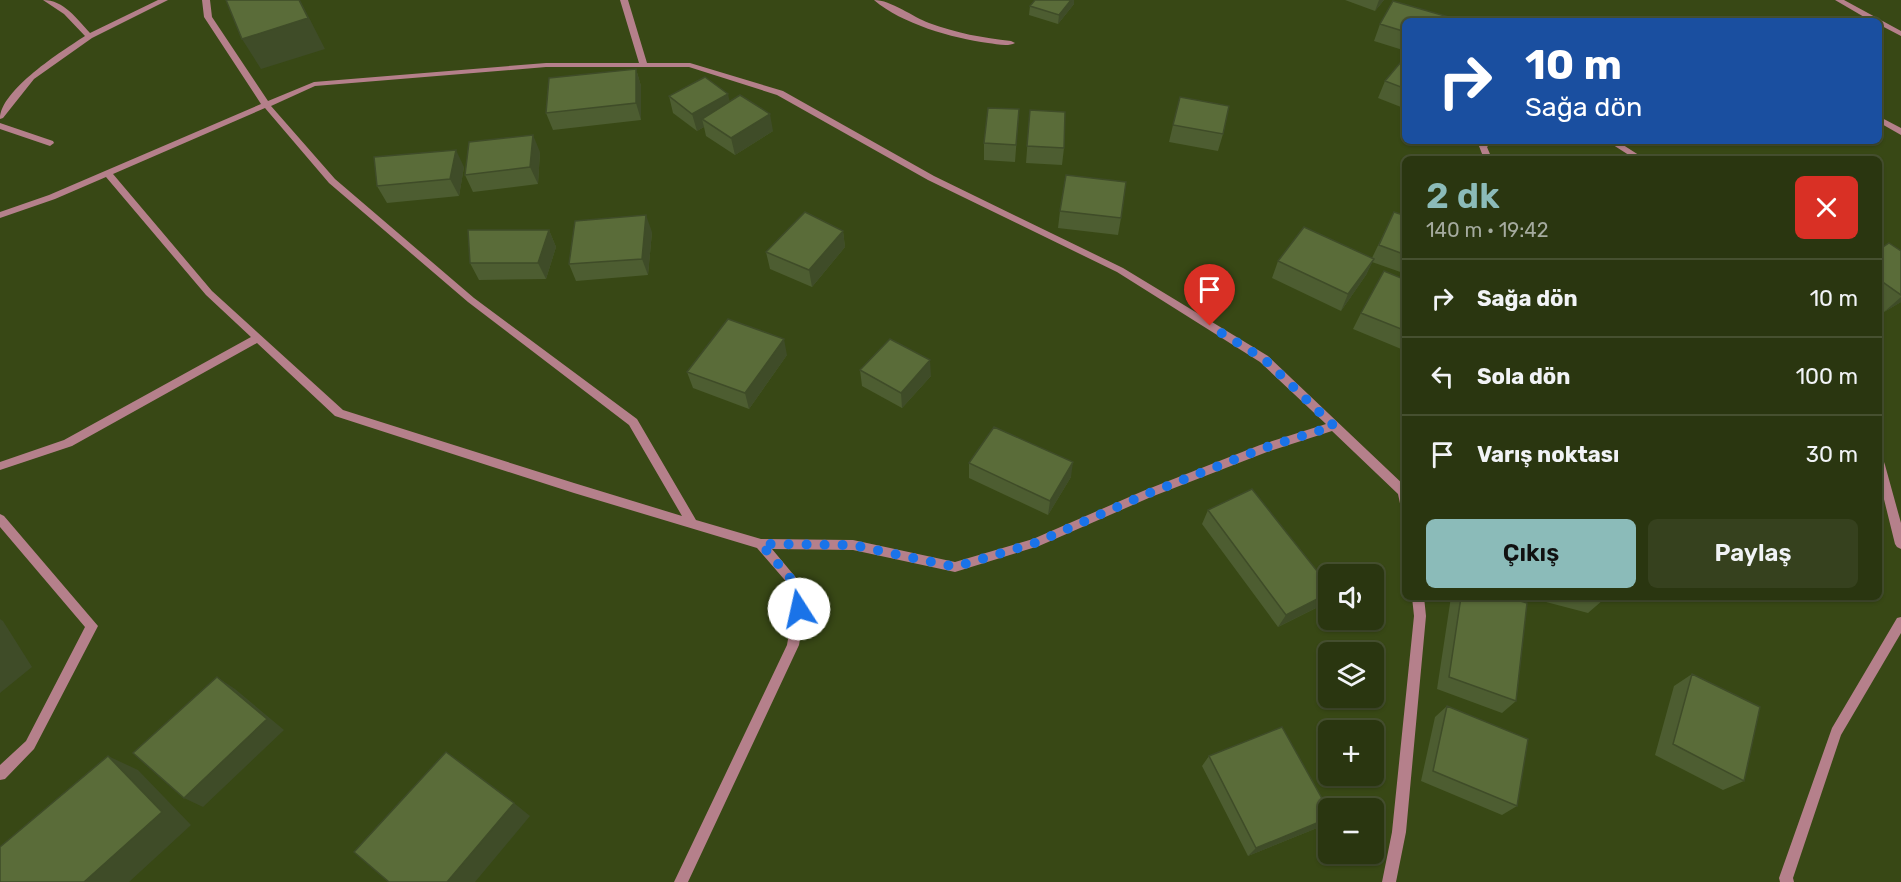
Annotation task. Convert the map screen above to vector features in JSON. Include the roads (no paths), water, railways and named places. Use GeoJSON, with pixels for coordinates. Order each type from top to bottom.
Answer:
{"type":"FeatureCollection","features":[{"type":"Feature","properties":{"kind":"street"},"geometry":{"type":"LineString","coordinates":[[47,0],[67,12],[89,36]]}},
{"type":"Feature","properties":{"kind":"street"},"geometry":{"type":"LineString","coordinates":[[0,116],[31,77],[89,36],[164,0]]}},
{"type":"Feature","properties":{"kind":"street"},"geometry":{"type":"LineString","coordinates":[[206,0],[208,17],[267,106],[332,181],[471,300],[633,422],[693,524]]}},
{"type":"Feature","properties":{"kind":"street"},"geometry":{"type":"LineString","coordinates":[[624,0],[644,65]]}},
{"type":"Feature","properties":{"kind":"street"},"geometry":{"type":"LineString","coordinates":[[878,0],[918,22],[942,30],[973,39],[1011,43]]}},
{"type":"Feature","properties":{"kind":"street"},"geometry":{"type":"LineString","coordinates":[[1839,0],[1871,18]]}},
{"type":"Feature","properties":{"kind":"street"},"geometry":{"type":"LineString","coordinates":[[1882,24],[1901,34]]}},
{"type":"Feature","properties":{"kind":"street"},"geometry":{"type":"LineString","coordinates":[[0,214],[52,197],[314,84],[546,65],[690,65],[780,93],[931,178],[1120,270],[1264,359],[1334,426],[1402,485]]}},
{"type":"Feature","properties":{"kind":"street"},"geometry":{"type":"LineString","coordinates":[[1882,121],[1901,132]]}},
{"type":"Feature","properties":{"kind":"street"},"geometry":{"type":"LineString","coordinates":[[0,126],[50,143]]}},
{"type":"Feature","properties":{"kind":"street"},"geometry":{"type":"LineString","coordinates":[[1616,144],[1636,156]]}},
{"type":"Feature","properties":{"kind":"street"},"geometry":{"type":"LineString","coordinates":[[108,173],[208,293],[339,413],[761,544],[853,545],[955,567],[1035,543],[1147,494],[1264,448],[1334,426]]}},
{"type":"Feature","properties":{"kind":"street"},"geometry":{"type":"LineString","coordinates":[[0,466],[68,442],[258,338]]}},
{"type":"Feature","properties":{"kind":"street"},"geometry":{"type":"LineString","coordinates":[[1882,473],[1901,544]]}},
{"type":"Feature","properties":{"kind":"street"},"geometry":{"type":"LineString","coordinates":[[0,519],[92,627],[30,745],[0,774]]}},
{"type":"Feature","properties":{"kind":"street"},"geometry":{"type":"LineString","coordinates":[[681,882],[793,645],[802,592],[761,544]]}},
{"type":"Feature","properties":{"kind":"street"},"geometry":{"type":"LineString","coordinates":[[1389,882],[1400,821],[1420,616],[1418,600]]}},
{"type":"Feature","properties":{"kind":"street"},"geometry":{"type":"LineString","coordinates":[[1787,882],[1786,878],[1836,732],[1901,622]]}}]}
